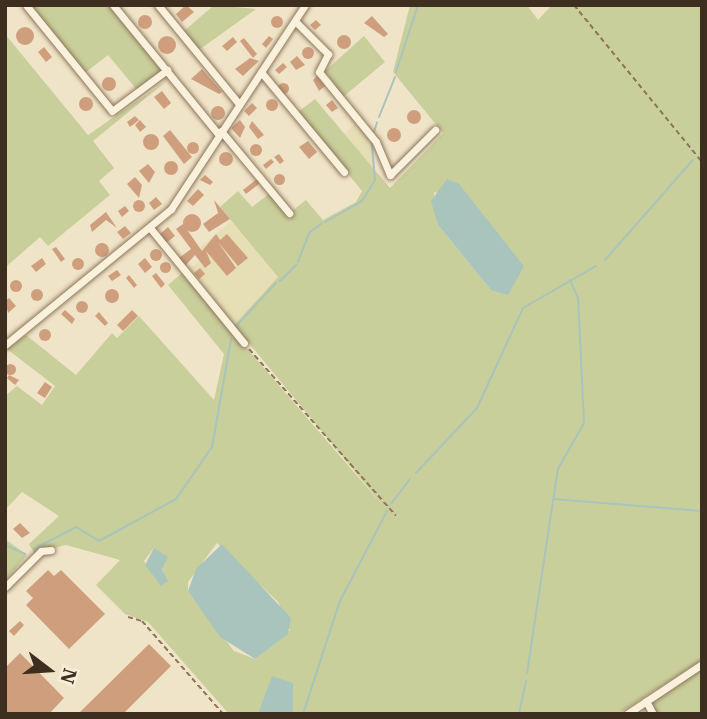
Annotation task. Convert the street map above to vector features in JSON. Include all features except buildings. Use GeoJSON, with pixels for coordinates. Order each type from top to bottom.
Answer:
{"type":"FeatureCollection","features":[{"type":"Feature","properties":{"kind":"street"},"geometry":{"type":"LineString","coordinates":[[26,5],[112,111],[167,71]]}},
{"type":"Feature","properties":{"kind":"street"},"geometry":{"type":"LineString","coordinates":[[113,5],[289,213]]}},
{"type":"Feature","properties":{"kind":"street"},"geometry":{"type":"LineString","coordinates":[[158,5],[239,104]]}},
{"type":"Feature","properties":{"kind":"street"},"geometry":{"type":"LineString","coordinates":[[5,345],[151,229],[220,133],[305,5]]}},
{"type":"Feature","properties":{"kind":"street"},"geometry":{"type":"LineString","coordinates":[[295,21],[327,54],[319,72],[376,142],[390,174],[435,130]]}},
{"type":"Feature","properties":{"kind":"street"},"geometry":{"type":"LineString","coordinates":[[261,72],[344,172]]}},
{"type":"Feature","properties":{"kind":"street"},"geometry":{"type":"LineString","coordinates":[[151,229],[244,343]]}},
{"type":"Feature","properties":{"kind":"street"},"geometry":{"type":"LineString","coordinates":[[5,587],[41,551],[51,550]]}},
{"type":"Feature","properties":{"kind":"street"},"geometry":{"type":"LineString","coordinates":[[627,714],[702,664]]}},
{"type":"Feature","properties":{"kind":"street"},"geometry":{"type":"LineString","coordinates":[[646,701],[653,714]]}},
{"type":"Feature","properties":{"kind":"path"},"geometry":{"type":"LineString","coordinates":[[574,5],[702,162]]}},
{"type":"Feature","properties":{"kind":"path"},"geometry":{"type":"LineString","coordinates":[[244,343],[396,516]]}},
{"type":"Feature","properties":{"kind":"path"},"geometry":{"type":"LineString","coordinates":[[128,617],[142,621],[223,714]]}},
{"type":"Feature","properties":{"kind":"shaded area"},"geometry":{"type":"Polygon","coordinates":[[[356,123],[370,140],[376,172],[344,134],[356,123]]]}},
{"type":"Feature","properties":{"kind":"shaded area"},"geometry":{"type":"Polygon","coordinates":[[[231,221],[279,277],[234,325],[190,269],[199,261],[205,268],[210,263],[200,248],[231,221]]]}},
{"type":"Feature","properties":{"kind":"green space"},"geometry":{"type":"Polygon","coordinates":[[[31,5],[109,5],[162,70],[138,91],[108,55],[85,73],[31,5]]]}},
{"type":"Feature","properties":{"kind":"green space"},"geometry":{"type":"Polygon","coordinates":[[[214,5],[256,9],[199,50],[183,32],[214,5]]]}},
{"type":"Feature","properties":{"kind":"green space"},"geometry":{"type":"Polygon","coordinates":[[[410,5],[527,5],[538,20],[552,5],[702,5],[702,660],[618,714],[293,714],[293,683],[279,679],[258,714],[229,714],[148,622],[125,614],[96,585],[120,560],[66,545],[34,553],[29,544],[59,516],[22,492],[5,510],[5,396],[17,386],[42,405],[55,386],[7,349],[26,335],[76,375],[112,333],[117,338],[139,316],[214,400],[224,354],[168,285],[182,273],[384,507],[234,325],[278,277],[220,207],[238,191],[252,207],[269,194],[287,215],[306,200],[323,220],[356,202],[362,191],[298,112],[315,99],[390,188],[443,133],[393,72],[410,5]],[[434,192],[438,225],[491,290],[524,266],[473,203],[434,192]],[[217,543],[188,582],[188,591],[234,651],[255,659],[290,630],[278,602],[217,543]],[[154,548],[144,561],[155,578],[164,573],[154,548]]]}},
{"type":"Feature","properties":{"kind":"green space"},"geometry":{"type":"Polygon","coordinates":[[[5,34],[88,135],[169,79],[93,141],[114,168],[99,181],[110,195],[48,246],[40,237],[7,266],[5,34]]]}},
{"type":"Feature","properties":{"kind":"green space"},"geometry":{"type":"Polygon","coordinates":[[[364,36],[385,62],[343,97],[325,71],[364,36]]]}},
{"type":"Feature","properties":{"kind":"green space"},"geometry":{"type":"Polygon","coordinates":[[[5,539],[27,555],[5,581],[5,539]]]}},
{"type":"Feature","properties":{"kind":"green space"},"geometry":{"type":"Polygon","coordinates":[[[702,667],[702,714],[656,714],[652,700],[702,667]]]}},
{"type":"Feature","properties":{"kind":"water"},"geometry":{"type":"Polygon","coordinates":[[[447,179],[459,184],[524,266],[508,295],[491,290],[438,225],[431,201],[447,179]]]}},
{"type":"Feature","properties":{"kind":"water"},"geometry":{"type":"Polygon","coordinates":[[[222,544],[291,618],[288,634],[255,659],[220,637],[188,591],[196,569],[222,544]]]}},
{"type":"Feature","properties":{"kind":"water"},"geometry":{"type":"Polygon","coordinates":[[[154,548],[168,557],[162,569],[168,581],[161,586],[145,565],[154,548]]]}},
{"type":"Feature","properties":{"kind":"water"},"geometry":{"type":"Polygon","coordinates":[[[272,676],[293,683],[293,714],[258,714],[272,676]]]}},
{"type":"Feature","properties":{"kind":"waterway"},"geometry":{"type":"LineString","coordinates":[[396,72],[418,5]]}},
{"type":"Feature","properties":{"kind":"waterway"},"geometry":{"type":"LineString","coordinates":[[379,117],[395,77]]}},
{"type":"Feature","properties":{"kind":"waterway"},"geometry":{"type":"LineString","coordinates":[[374,132],[377,122]]}},
{"type":"Feature","properties":{"kind":"waterway"},"geometry":{"type":"LineString","coordinates":[[325,222],[362,201],[375,180],[372,143]]}},
{"type":"Feature","properties":{"kind":"waterway"},"geometry":{"type":"LineString","coordinates":[[605,260],[693,160]]}},
{"type":"Feature","properties":{"kind":"waterway"},"geometry":{"type":"LineString","coordinates":[[298,262],[309,233],[322,223]]}},
{"type":"Feature","properties":{"kind":"waterway"},"geometry":{"type":"LineString","coordinates":[[280,281],[296,265]]}},
{"type":"Feature","properties":{"kind":"waterway"},"geometry":{"type":"LineString","coordinates":[[416,473],[477,408],[523,308],[596,266]]}},
{"type":"Feature","properties":{"kind":"waterway"},"geometry":{"type":"LineString","coordinates":[[527,673],[558,469],[584,423],[578,298],[570,280]]}},
{"type":"Feature","properties":{"kind":"waterway"},"geometry":{"type":"LineString","coordinates":[[236,326],[276,283]]}},
{"type":"Feature","properties":{"kind":"waterway"},"geometry":{"type":"LineString","coordinates":[[34,549],[76,527],[99,541],[176,499],[212,447],[231,339]]}},
{"type":"Feature","properties":{"kind":"waterway"},"geometry":{"type":"LineString","coordinates":[[391,504],[410,479]]}},
{"type":"Feature","properties":{"kind":"waterway"},"geometry":{"type":"LineString","coordinates":[[553,499],[702,511]]}},
{"type":"Feature","properties":{"kind":"waterway"},"geometry":{"type":"LineString","coordinates":[[303,714],[340,601],[387,511]]}},
{"type":"Feature","properties":{"kind":"waterway"},"geometry":{"type":"LineString","coordinates":[[5,545],[25,554]]}},
{"type":"Feature","properties":{"kind":"waterway"},"geometry":{"type":"LineString","coordinates":[[519,714],[526,681]]}}]}
